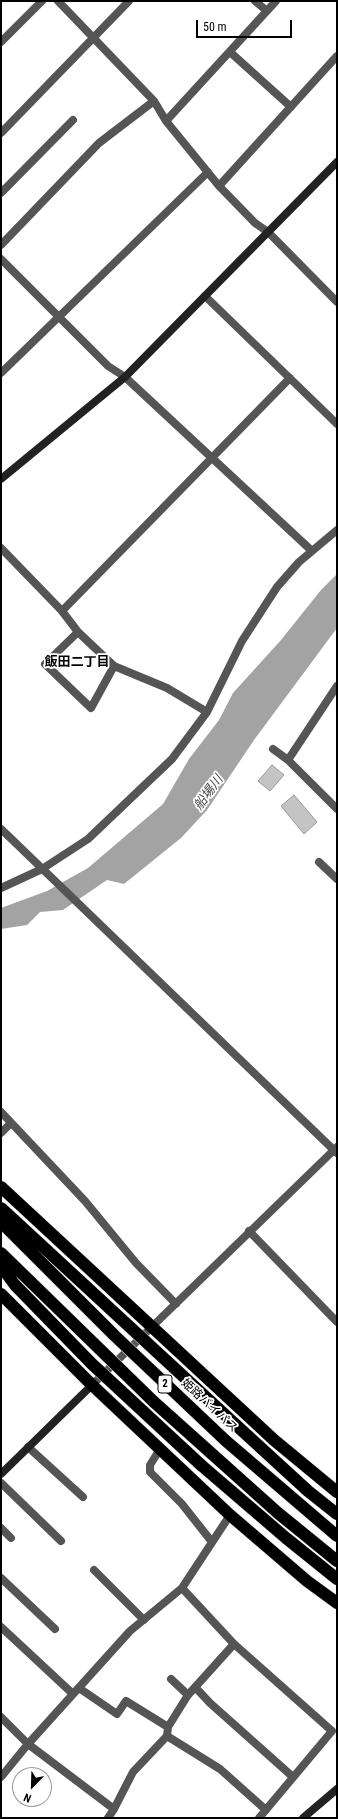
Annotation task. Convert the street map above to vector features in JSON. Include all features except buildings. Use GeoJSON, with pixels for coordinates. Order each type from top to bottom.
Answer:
{"type":"FeatureCollection","features":[{"type":"Feature","properties":{"kind":"highway"},"geometry":{"type":"LineString","coordinates":[[1,1187],[274,1440],[337,1492]]}},
{"type":"Feature","properties":{"kind":"highway"},"geometry":{"type":"LineString","coordinates":[[1,1208],[308,1491],[337,1514]]}},
{"type":"Feature","properties":{"kind":"highway","name":"姫路バイパス"},"geometry":{"type":"LineString","coordinates":[[1,1222],[115,1336],[226,1441],[337,1536]]}},
{"type":"Feature","properties":{"kind":"highway","name":"2"},"geometry":{"type":"LineString","coordinates":[[1,1253],[154,1402],[278,1513],[337,1561]]}},
{"type":"Feature","properties":{"kind":"highway"},"geometry":{"type":"LineString","coordinates":[[1,1266],[15,1285],[92,1364],[201,1465],[286,1538],[337,1579]]}},
{"type":"Feature","properties":{"kind":"highway"},"geometry":{"type":"LineString","coordinates":[[1,1294],[92,1385],[230,1515],[308,1581],[337,1603]]}},
{"type":"Feature","properties":{"kind":"street"},"geometry":{"type":"LineString","coordinates":[[1,42],[42,1]]}},
{"type":"Feature","properties":{"kind":"street"},"geometry":{"type":"LineString","coordinates":[[58,1],[154,101],[166,120],[219,186],[255,223],[268,232],[337,302]]}},
{"type":"Feature","properties":{"kind":"street"},"geometry":{"type":"LineString","coordinates":[[1,132],[129,1]]}},
{"type":"Feature","properties":{"kind":"street"},"geometry":{"type":"LineString","coordinates":[[255,1],[267,11]]}},
{"type":"Feature","properties":{"kind":"street"},"geometry":{"type":"LineString","coordinates":[[166,120],[276,1]]}},
{"type":"Feature","properties":{"kind":"street"},"geometry":{"type":"LineString","coordinates":[[230,52],[291,107]]}},
{"type":"Feature","properties":{"kind":"street"},"geometry":{"type":"LineString","coordinates":[[219,186],[337,56]]}},
{"type":"Feature","properties":{"kind":"street"},"geometry":{"type":"LineString","coordinates":[[1,245],[99,143],[154,101]]}},
{"type":"Feature","properties":{"kind":"street"},"geometry":{"type":"LineString","coordinates":[[1,193],[73,120]]}},
{"type":"Feature","properties":{"kind":"street"},"geometry":{"type":"LineString","coordinates":[[1,479],[125,377],[337,162]]}},
{"type":"Feature","properties":{"kind":"street"},"geometry":{"type":"LineString","coordinates":[[1,373],[208,172]]}},
{"type":"Feature","properties":{"kind":"street"},"geometry":{"type":"LineString","coordinates":[[1,259],[108,366],[125,377],[312,551]]}},
{"type":"Feature","properties":{"kind":"street"},"geometry":{"type":"LineString","coordinates":[[205,296],[337,424]]}},
{"type":"Feature","properties":{"kind":"street"},"geometry":{"type":"LineString","coordinates":[[62,611],[211,457],[290,378]]}},
{"type":"Feature","properties":{"kind":"street"},"geometry":{"type":"LineString","coordinates":[[1,888],[42,870],[88,839],[172,759],[206,712],[242,641],[277,587],[312,551],[337,530]]}},
{"type":"Feature","properties":{"kind":"street"},"geometry":{"type":"LineString","coordinates":[[2,551],[62,611],[78,632],[114,666],[166,688],[206,712]]}},
{"type":"Feature","properties":{"kind":"street"},"geometry":{"type":"LineString","coordinates":[[78,632],[45,664],[91,708],[114,666]]}},
{"type":"Feature","properties":{"kind":"street"},"geometry":{"type":"LineString","coordinates":[[288,760],[337,686]]}},
{"type":"Feature","properties":{"kind":"street"},"geometry":{"type":"LineString","coordinates":[[273,749],[288,760],[337,809]]}},
{"type":"Feature","properties":{"kind":"street"},"geometry":{"type":"LineString","coordinates":[[1,829],[42,870],[336,1150],[249,1231],[152,1328],[1,1474]]}},
{"type":"Feature","properties":{"kind":"street"},"geometry":{"type":"LineString","coordinates":[[319,862],[337,879]]}},
{"type":"Feature","properties":{"kind":"street"},"geometry":{"type":"LineString","coordinates":[[1,1112],[85,1200],[136,1263],[176,1304]]}},
{"type":"Feature","properties":{"kind":"street"},"geometry":{"type":"LineString","coordinates":[[1,1133],[11,1123]]}},
{"type":"Feature","properties":{"kind":"street"},"geometry":{"type":"LineString","coordinates":[[249,1231],[337,1322]]}},
{"type":"Feature","properties":{"kind":"street"},"geometry":{"type":"LineString","coordinates":[[28,1447],[83,1497]]}},
{"type":"Feature","properties":{"kind":"street"},"geometry":{"type":"LineString","coordinates":[[160,1449],[150,1465],[150,1472],[182,1504],[212,1542]]}},
{"type":"Feature","properties":{"kind":"street"},"geometry":{"type":"LineString","coordinates":[[1,1483],[61,1541]]}},
{"type":"Feature","properties":{"kind":"street"},"geometry":{"type":"LineString","coordinates":[[1,1777],[28,1744],[130,1631],[182,1588],[230,1515]]}},
{"type":"Feature","properties":{"kind":"street"},"geometry":{"type":"LineString","coordinates":[[1,1528],[11,1538]]}},
{"type":"Feature","properties":{"kind":"street"},"geometry":{"type":"LineString","coordinates":[[94,1570],[144,1620]]}},
{"type":"Feature","properties":{"kind":"street"},"geometry":{"type":"LineString","coordinates":[[1,1571],[3,1573],[1,1577],[54,1629]]}},
{"type":"Feature","properties":{"kind":"street"},"geometry":{"type":"LineString","coordinates":[[182,1588],[234,1644],[334,1733],[293,1777],[259,1818]]}},
{"type":"Feature","properties":{"kind":"street"},"geometry":{"type":"LineString","coordinates":[[1,1627],[76,1691],[117,1714],[126,1701],[168,1727]]}},
{"type":"Feature","properties":{"kind":"street"},"geometry":{"type":"LineString","coordinates":[[108,1818],[133,1772],[167,1736],[168,1727],[188,1695],[234,1644]]}},
{"type":"Feature","properties":{"kind":"street"},"geometry":{"type":"LineString","coordinates":[[171,1679],[188,1695]]}},
{"type":"Feature","properties":{"kind":"street"},"geometry":{"type":"LineString","coordinates":[[195,1688],[293,1777]]}},
{"type":"Feature","properties":{"kind":"street"},"geometry":{"type":"LineString","coordinates":[[1,1717],[28,1744],[114,1809]]}},
{"type":"Feature","properties":{"kind":"street"},"geometry":{"type":"LineString","coordinates":[[167,1736],[220,1769],[266,1810]]}},
{"type":"Feature","properties":{"kind":"street"},"geometry":{"type":"LineString","coordinates":[[303,1818],[337,1789]]}},
{"type":"Feature","properties":{"kind":"water","name":"船場川"},"geometry":{"type":"Polygon","coordinates":[[[337,574],[337,628],[254,740],[207,810],[181,838],[124,884],[107,880],[63,910],[40,912],[27,925],[1,929],[1,908],[47,891],[88,868],[163,804],[189,759],[219,720],[233,693],[281,640],[321,590],[337,574]]]}},
{"type":"Feature","properties":{"kind":"district","name":"飯田二丁目"},"geometry":{"type":"Point","coordinates":[77,663]}}]}
